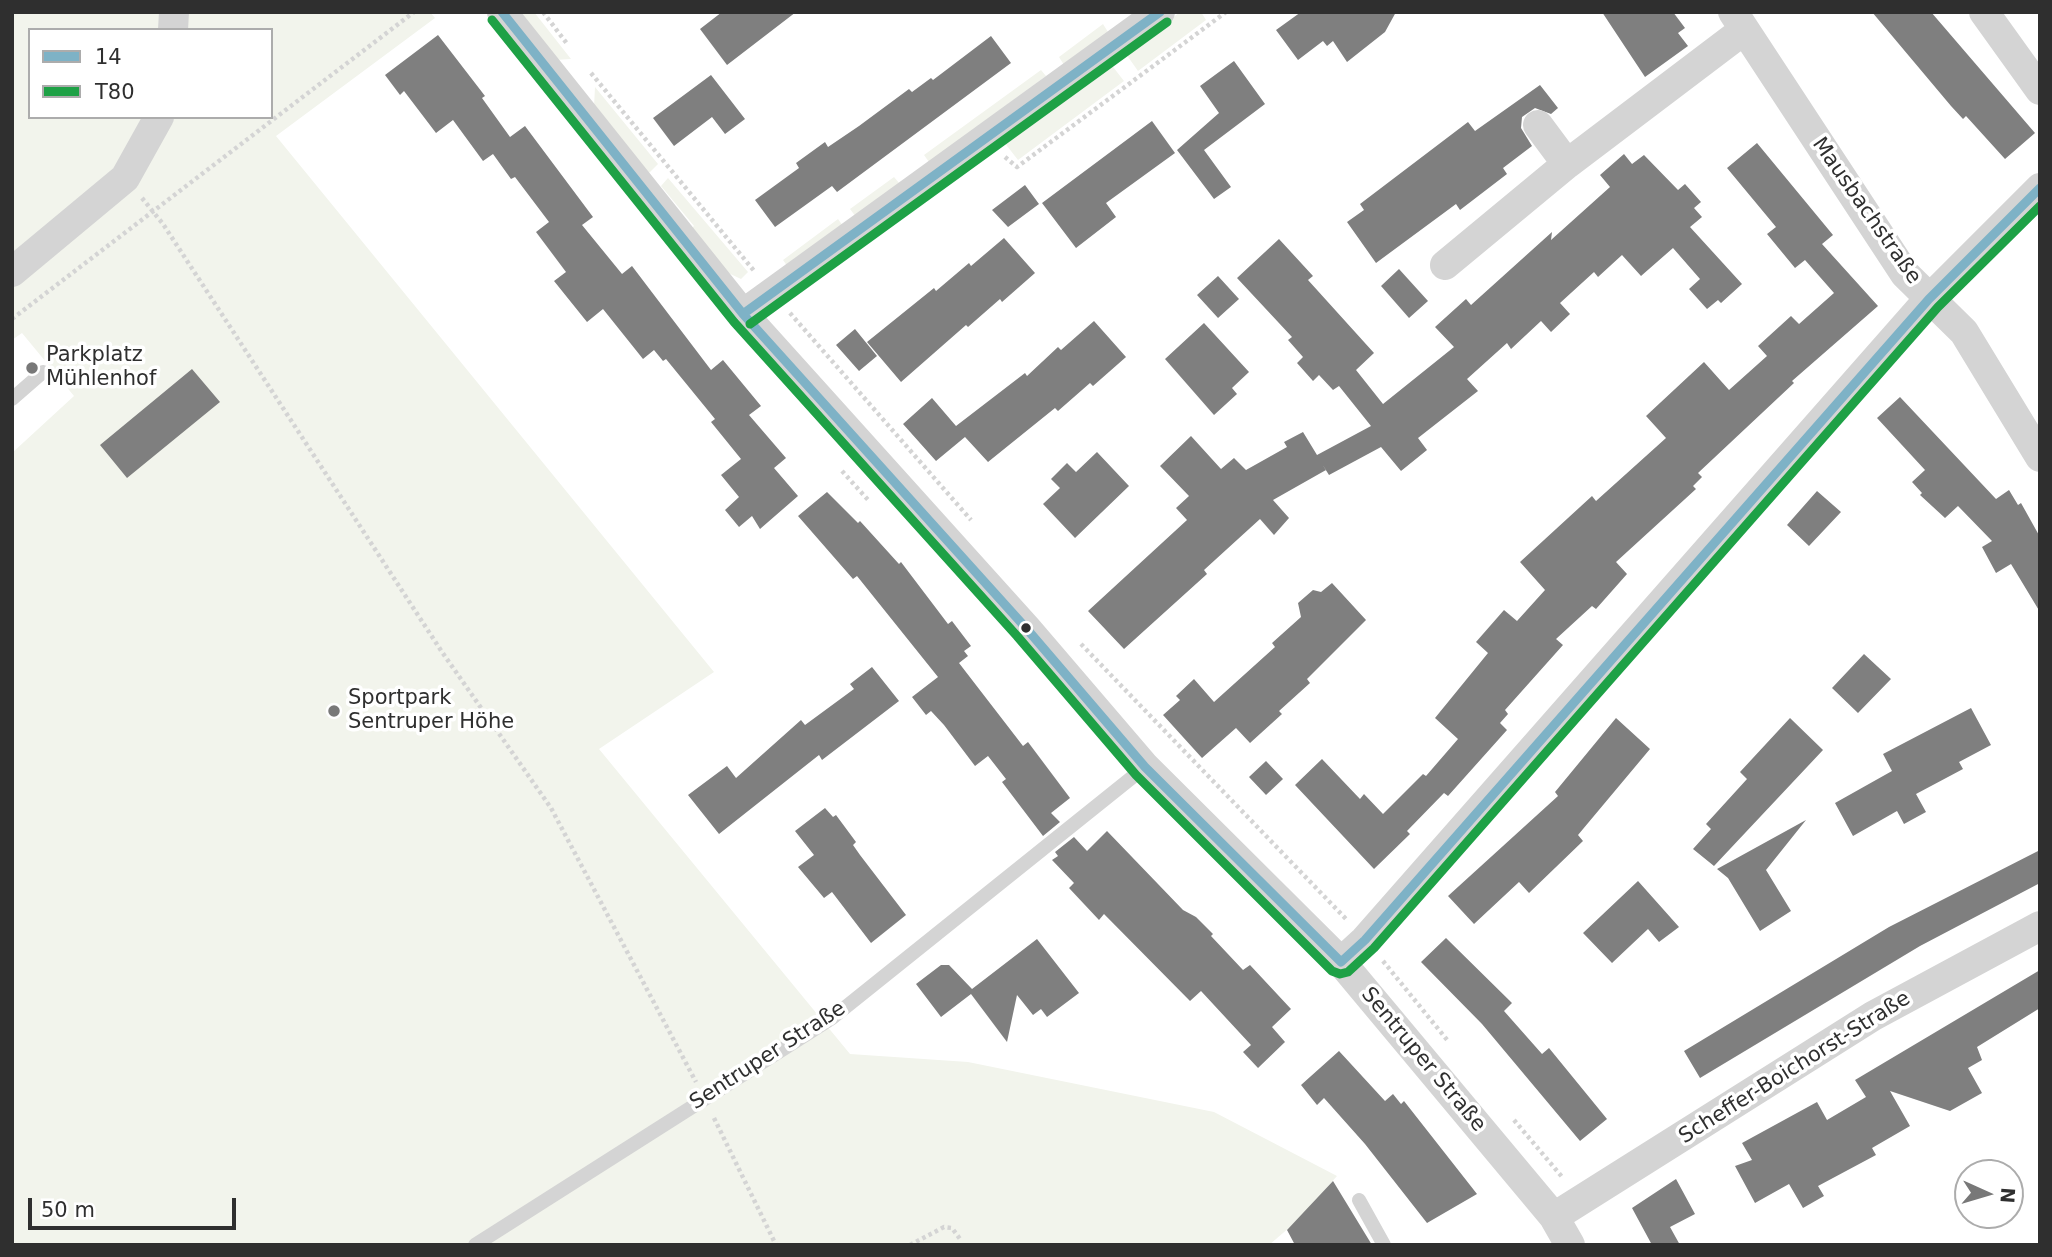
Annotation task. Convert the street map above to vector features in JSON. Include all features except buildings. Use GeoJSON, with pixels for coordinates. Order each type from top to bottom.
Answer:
{"type":"FeatureCollection","features":[{"type":"Feature","properties":{"kind":"street","name":"Sentruper Straße"},"geometry":{"type":"LineString","coordinates":[[502,12],[743,314],[1026,628],[1145,767],[1341,962],[1554,1217],[1570,1245]]}},
{"type":"Feature","properties":{"kind":"street"},"geometry":{"type":"LineString","coordinates":[[743,314],[1160,12]]}},
{"type":"Feature","properties":{"kind":"street"},"geometry":{"type":"LineString","coordinates":[[1984,12],[2040,90]]}},
{"type":"Feature","properties":{"kind":"street","name":"Mausbachstraße"},"geometry":{"type":"LineString","coordinates":[[1445,265],[1739,21],[1905,274],[1964,332],[2040,457]]}},
{"type":"Feature","properties":{"kind":"street"},"geometry":{"type":"LineString","coordinates":[[12,272],[125,178],[158,119]]}},
{"type":"Feature","properties":{"kind":"street"},"geometry":{"type":"LineString","coordinates":[[1538,125],[1567,164]]}},
{"type":"Feature","properties":{"kind":"street"},"geometry":{"type":"LineString","coordinates":[[1341,962],[1365,940],[1929,299],[2040,188]]}},
{"type":"Feature","properties":{"kind":"street","name":"Scheffer-Boichorst-Straße"},"geometry":{"type":"LineString","coordinates":[[1554,1217],[1873,1016],[2040,926]]}},
{"type":"Feature","properties":{"kind":"lane"},"geometry":{"type":"LineString","coordinates":[[12,399],[43,372]]}},
{"type":"Feature","properties":{"kind":"lane","name":"Sentruper Straße"},"geometry":{"type":"LineString","coordinates":[[475,1245],[832,1018],[1145,767]]}},
{"type":"Feature","properties":{"kind":"lane"},"geometry":{"type":"LineString","coordinates":[[1359,1200],[1384,1245]]}},
{"type":"Feature","properties":{"kind":"path"},"geometry":{"type":"LineString","coordinates":[[12,319],[414,12]]}},
{"type":"Feature","properties":{"kind":"path"},"geometry":{"type":"LineString","coordinates":[[543,12],[573,50]]}},
{"type":"Feature","properties":{"kind":"path"},"geometry":{"type":"LineString","coordinates":[[588,69],[772,292],[975,525]]}},
{"type":"Feature","properties":{"kind":"path"},"geometry":{"type":"LineString","coordinates":[[153,211],[442,652],[551,808],[704,1098],[776,1245]]}},
{"type":"Feature","properties":{"kind":"path"},"geometry":{"type":"LineString","coordinates":[[1076,639],[1365,940],[1457,1051]]}},
{"type":"Feature","properties":{"kind":"path"},"geometry":{"type":"LineString","coordinates":[[1507,1112],[1552,1163],[1580,1202]]}},
{"type":"Feature","properties":{"kind":"path"},"geometry":{"type":"LineString","coordinates":[[910,1245],[944,1227],[952,1228],[960,1239]]}},
{"type":"Feature","properties":{"kind":"shaded area","name":"Sportpark Sentruper Höhe"},"geometry":{"type":"Polygon","coordinates":[[[12,12],[430,12],[435,18],[276,136],[714,672],[599,749],[850,1054],[968,1062],[1214,1112],[1337,1176],[1297,1221],[1269,1245],[12,1245],[12,453],[74,396],[22,333],[12,340],[12,12]]]}},
{"type":"Feature","properties":{"kind":"shaded area"},"geometry":{"type":"Polygon","coordinates":[[[518,12],[534,12],[571,59],[555,60],[518,12]]]}},
{"type":"Feature","properties":{"kind":"shaded area"},"geometry":{"type":"Polygon","coordinates":[[[1180,12],[1201,12],[1206,20],[1138,71],[1126,54],[1180,12]]]}},
{"type":"Feature","properties":{"kind":"shaded area"},"geometry":{"type":"Polygon","coordinates":[[[1103,24],[1108,32],[1064,65],[1059,57],[1103,24]]]}},
{"type":"Feature","properties":{"kind":"shaded area"},"geometry":{"type":"Polygon","coordinates":[[[1110,63],[1124,81],[1018,160],[1004,142],[1110,63]]]}},
{"type":"Feature","properties":{"kind":"shaded area"},"geometry":{"type":"Polygon","coordinates":[[[1041,70],[1046,76],[929,162],[924,155],[1041,70]]]}},
{"type":"Feature","properties":{"kind":"shaded area"},"geometry":{"type":"Polygon","coordinates":[[[595,87],[658,164],[647,175],[594,107],[595,87]]]}},
{"type":"Feature","properties":{"kind":"shaded area"},"geometry":{"type":"Polygon","coordinates":[[[894,177],[900,184],[856,217],[850,209],[894,177]]]}},
{"type":"Feature","properties":{"kind":"shaded area"},"geometry":{"type":"Polygon","coordinates":[[[668,178],[748,272],[741,279],[724,271],[689,231],[694,226],[661,186],[668,178]]]}},
{"type":"Feature","properties":{"kind":"shaded area"},"geometry":{"type":"Polygon","coordinates":[[[838,219],[843,226],[788,267],[783,260],[838,219]]]}},
{"type":"Feature","properties":{"kind":"transit line","name":"14"},"geometry":{"type":"LineString","coordinates":[[502,12],[743,314],[1026,628],[1145,767],[1341,962],[1365,940],[1929,299],[2040,188]]}},
{"type":"Feature","properties":{"kind":"transit line","name":"14"},"geometry":{"type":"LineString","coordinates":[[743,314],[1160,12]]}},
{"type":"Feature","properties":{"kind":"transit line","name":"T80"},"geometry":{"type":"LineString","coordinates":[[492,20],[734,322],[1017,636],[1136,775],[1332,971],[1340,974],[1348,972],[1374,948],[1938,307],[2040,206]]}},
{"type":"Feature","properties":{"kind":"transit line","name":"T80"},"geometry":{"type":"LineString","coordinates":[[750,324],[1167,22]]}},
{"type":"Feature","properties":{"kind":"place","name":"Parkplatz Mühlenhof"},"geometry":{"type":"Point","coordinates":[32,368]}},
{"type":"Feature","properties":{"kind":"place","name":"Sportpark Sentruper Höhe"},"geometry":{"type":"Point","coordinates":[334,711]}}]}
